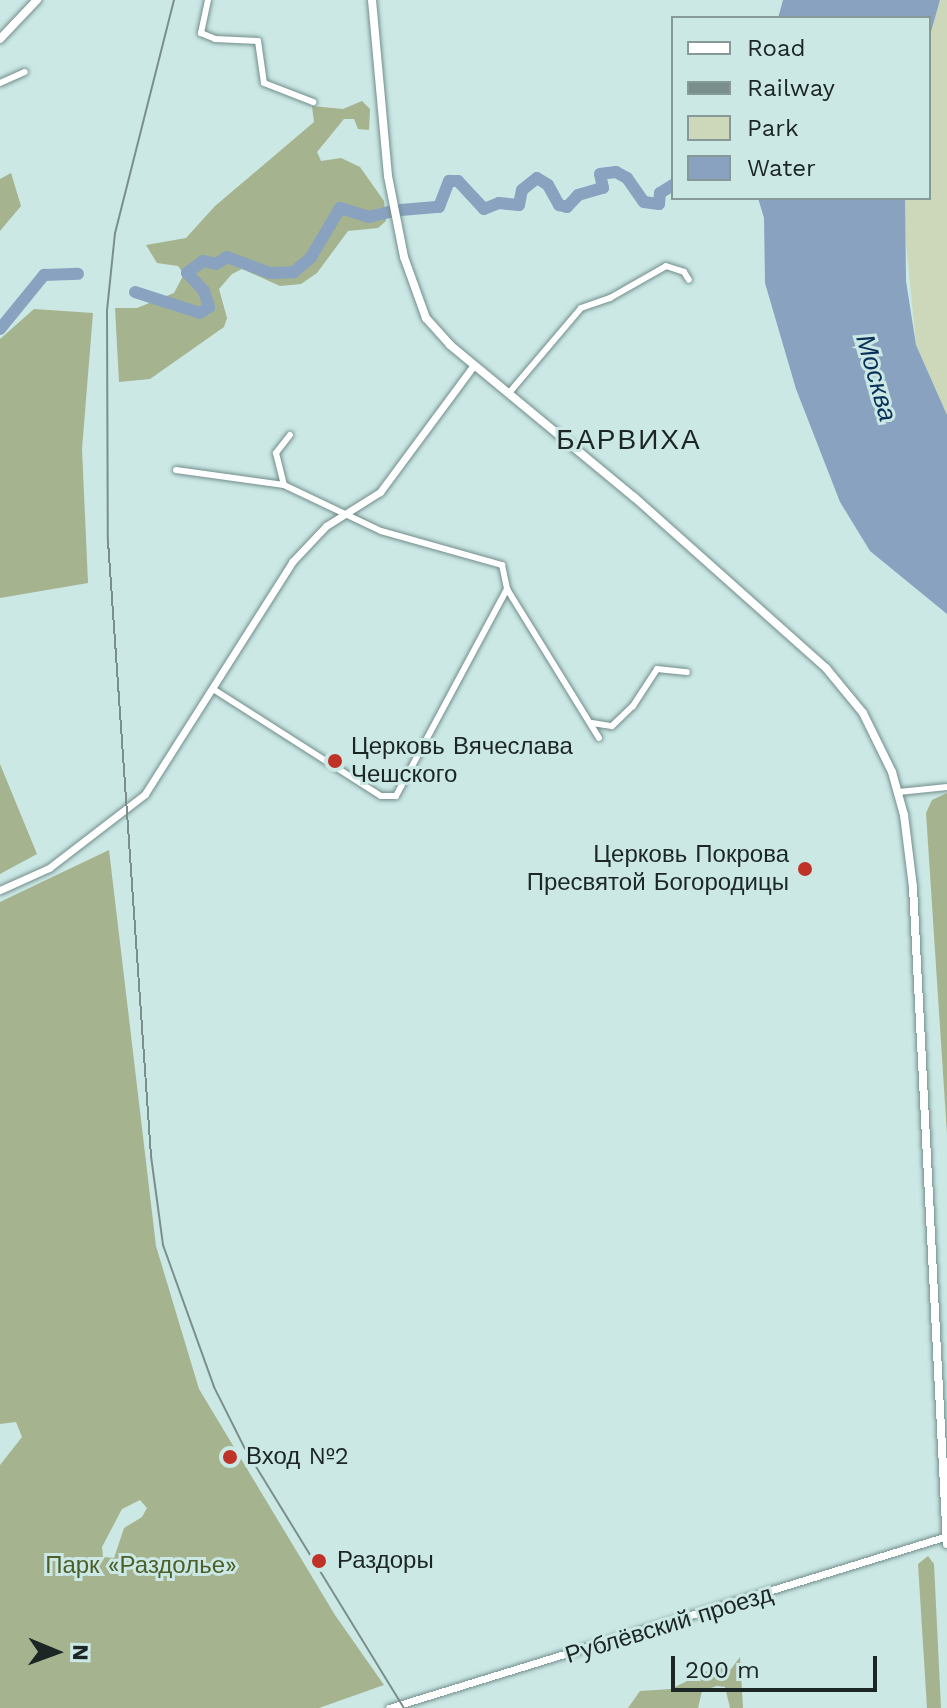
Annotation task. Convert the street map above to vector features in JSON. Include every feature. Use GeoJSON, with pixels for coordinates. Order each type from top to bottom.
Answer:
{"type":"FeatureCollection","features":[{"type":"Feature","properties":{"kind":"main road"},"geometry":{"type":"LineString","coordinates":[[0,39],[37,0]]}},
{"type":"Feature","properties":{"kind":"main road"},"geometry":{"type":"LineString","coordinates":[[372,0],[388,176],[404,257],[426,318],[474,365],[826,668],[874,731],[899,792],[913,887],[947,1544]]}},
{"type":"Feature","properties":{"kind":"street"},"geometry":{"type":"LineString","coordinates":[[208,0],[201,33],[258,41],[264,83],[313,102]]}},
{"type":"Feature","properties":{"kind":"street"},"geometry":{"type":"LineString","coordinates":[[0,83],[25,72]]}},
{"type":"Feature","properties":{"kind":"street"},"geometry":{"type":"LineString","coordinates":[[509,393],[581,308],[610,298],[666,266],[684,272],[689,280]]}},
{"type":"Feature","properties":{"kind":"street"},"geometry":{"type":"LineString","coordinates":[[0,890],[49,868],[145,794],[292,562],[326,526],[380,492],[474,365]]}},
{"type":"Feature","properties":{"kind":"street"},"geometry":{"type":"LineString","coordinates":[[284,485],[276,453],[290,435]]}},
{"type":"Feature","properties":{"kind":"street"},"geometry":{"type":"LineString","coordinates":[[176,470],[284,485],[381,531],[485,557],[502,565],[507,589],[599,738]]}},
{"type":"Feature","properties":{"kind":"street"},"geometry":{"type":"LineString","coordinates":[[213,689],[381,796],[396,796],[507,589]]}},
{"type":"Feature","properties":{"kind":"street"},"geometry":{"type":"LineString","coordinates":[[589,721],[600,728],[612,726],[633,706],[657,669],[687,672]]}},
{"type":"Feature","properties":{"kind":"street"},"geometry":{"type":"LineString","coordinates":[[899,792],[947,787]]}},
{"type":"Feature","properties":{"kind":"street","name":"Рублёвский проезд"},"geometry":{"type":"LineString","coordinates":[[389,1708],[947,1536]]}},
{"type":"Feature","properties":{"kind":"green space"},"geometry":{"type":"Polygon","coordinates":[[[940,0],[947,0],[947,415],[916,345],[904,221],[905,200],[931,200],[931,32],[940,0]]]}},
{"type":"Feature","properties":{"kind":"green space"},"geometry":{"type":"Polygon","coordinates":[[[362,101],[370,109],[369,130],[358,129],[354,119],[344,119],[317,152],[321,161],[341,158],[360,167],[384,201],[386,221],[378,228],[348,231],[317,273],[301,284],[280,286],[242,269],[232,274],[219,289],[227,318],[224,327],[150,379],[119,382],[115,308],[137,308],[174,293],[184,274],[178,266],[157,263],[146,245],[186,238],[215,206],[314,122],[312,106],[343,109],[362,101]]]}},
{"type":"Feature","properties":{"kind":"green space"},"geometry":{"type":"Polygon","coordinates":[[[11,173],[21,206],[0,231],[0,179],[11,173]]]}},
{"type":"Feature","properties":{"kind":"green space"},"geometry":{"type":"Polygon","coordinates":[[[34,309],[93,313],[82,449],[88,583],[0,598],[0,339],[34,309]]]}},
{"type":"Feature","properties":{"kind":"green space"},"geometry":{"type":"Polygon","coordinates":[[[0,764],[37,854],[0,874],[0,764]]]}},
{"type":"Feature","properties":{"kind":"green space"},"geometry":{"type":"Polygon","coordinates":[[[947,793],[947,1134],[926,813],[932,800],[947,793]]]}},
{"type":"Feature","properties":{"kind":"green space","name":"Парк «Раздолье»"},"geometry":{"type":"Polygon","coordinates":[[[109,850],[156,1246],[199,1389],[335,1615],[384,1685],[319,1708],[0,1708],[0,1465],[22,1437],[16,1422],[0,1424],[0,902],[109,850]],[[140,1500],[122,1509],[102,1547],[103,1557],[114,1558],[124,1528],[142,1517],[147,1508],[140,1500]]]}},
{"type":"Feature","properties":{"kind":"green space"},"geometry":{"type":"Polygon","coordinates":[[[928,1556],[934,1564],[941,1708],[927,1708],[918,1564],[928,1556]]]}},
{"type":"Feature","properties":{"kind":"green space"},"geometry":{"type":"Polygon","coordinates":[[[740,1657],[743,1708],[730,1708],[725,1687],[717,1686],[702,1691],[698,1708],[628,1708],[640,1691],[671,1689],[715,1667],[731,1669],[740,1657]]]}},
{"type":"Feature","properties":{"kind":"water"},"geometry":{"type":"Polygon","coordinates":[[[783,0],[940,0],[931,32],[931,16],[779,16],[783,0]]]}},
{"type":"Feature","properties":{"kind":"water","name":"Москва"},"geometry":{"type":"Polygon","coordinates":[[[759,200],[905,200],[906,281],[916,345],[947,415],[947,614],[870,551],[840,502],[796,389],[765,283],[764,218],[759,200]]]}},
{"type":"Feature","properties":{"kind":"waterway"},"geometry":{"type":"LineString","coordinates":[[401,210],[439,207],[449,181],[458,181],[484,209],[499,203],[519,205],[522,190],[537,178],[548,185],[559,205],[567,207],[578,195],[603,188],[600,174],[616,172],[627,178],[644,202],[659,204],[660,193],[671,186]]}},
{"type":"Feature","properties":{"kind":"waterway"},"geometry":{"type":"LineString","coordinates":[[135,292],[200,313],[209,307],[204,291],[187,273],[203,261],[216,264],[227,257],[270,273],[294,272],[311,257],[340,208],[369,217],[389,212]]}},
{"type":"Feature","properties":{"kind":"waterway"},"geometry":{"type":"LineString","coordinates":[[0,329],[44,275],[78,274]]}},
{"type":"Feature","properties":{"kind":"railway"},"geometry":{"type":"LineString","coordinates":[[174,0],[115,233],[107,311],[108,541],[151,1156],[163,1245],[214,1387],[244,1447],[404,1708]]}},
{"type":"Feature","properties":{"kind":"place","name":"Церковь Вячеслава Чешского"},"geometry":{"type":"Point","coordinates":[335,761]}},
{"type":"Feature","properties":{"kind":"place","name":"Церковь Покрова Пресвятой Богородицы"},"geometry":{"type":"Point","coordinates":[805,869]}},
{"type":"Feature","properties":{"kind":"place","name":"Вход №2"},"geometry":{"type":"Point","coordinates":[230,1457]}},
{"type":"Feature","properties":{"kind":"place","name":"Раздоры"},"geometry":{"type":"Point","coordinates":[319,1561]}},
{"type":"Feature","properties":{"kind":"district","name":"БАРВИХА"},"geometry":{"type":"Point","coordinates":[629,440]}}]}
